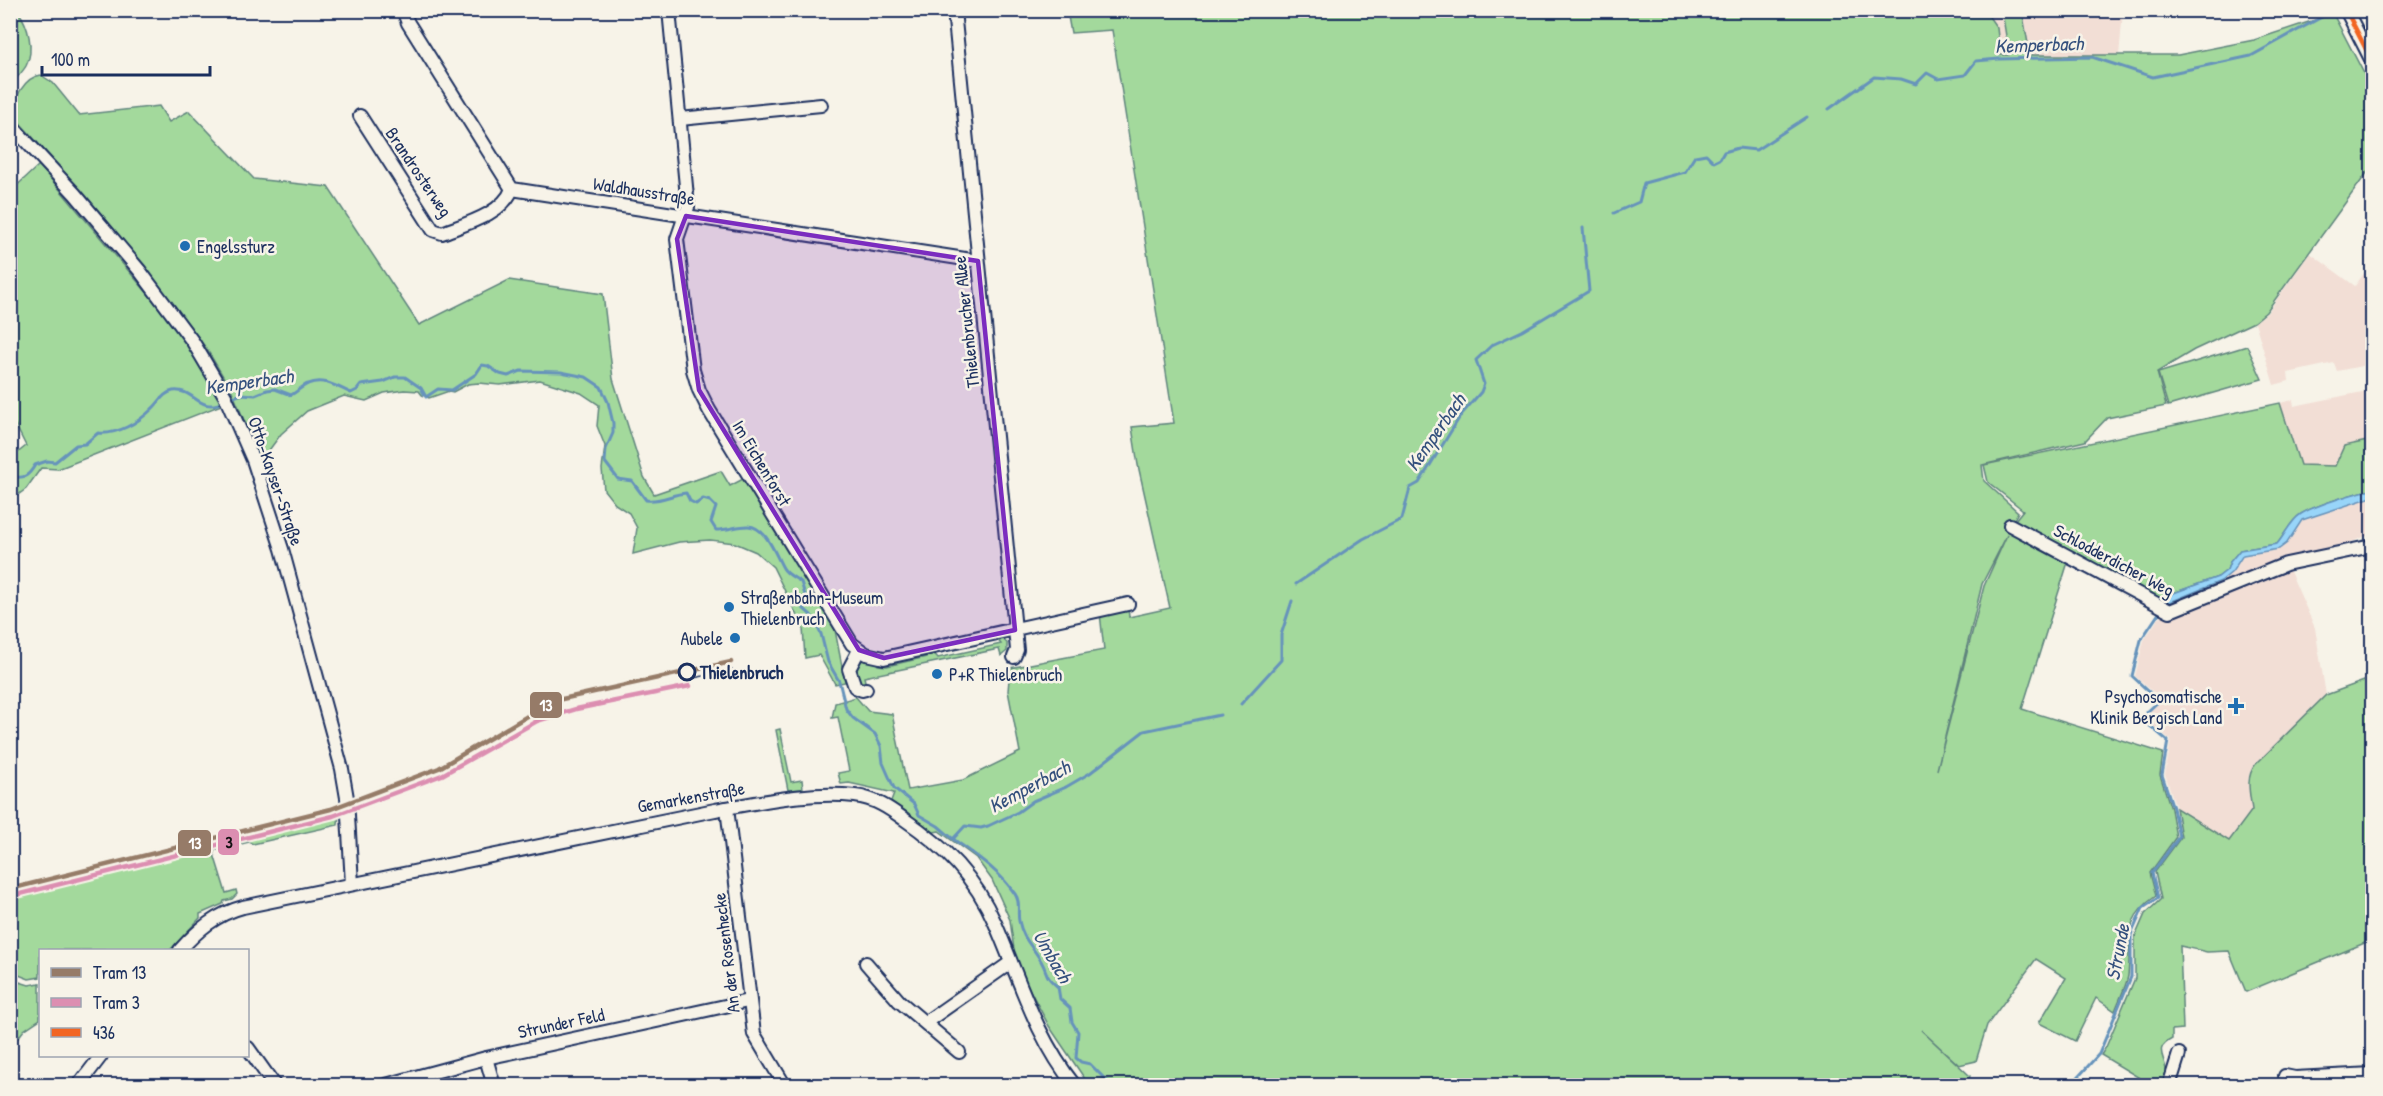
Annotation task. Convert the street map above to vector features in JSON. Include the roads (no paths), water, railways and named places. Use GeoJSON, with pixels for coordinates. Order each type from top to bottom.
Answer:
{"type":"FeatureCollection","features":[{"type":"Feature","properties":{"kind":"street"},"geometry":{"type":"LineString","coordinates":[[403,10],[408,23],[512,189]]}},
{"type":"Feature","properties":{"kind":"street","name":"Im Eichenforst"},"geometry":{"type":"LineString","coordinates":[[669,10],[688,207],[676,239],[693,370],[699,390],[838,623],[852,644],[859,650]]}},
{"type":"Feature","properties":{"kind":"street","name":"Thielenbrucher Allee"},"geometry":{"type":"LineString","coordinates":[[954,10],[1017,650],[1014,657]]}},
{"type":"Feature","properties":{"kind":"street"},"geometry":{"type":"LineString","coordinates":[[2346,10],[2373,61]]}},
{"type":"Feature","properties":{"kind":"street"},"geometry":{"type":"LineString","coordinates":[[680,119],[821,105]]}},
{"type":"Feature","properties":{"kind":"street","name":"Brandrosterweg"},"geometry":{"type":"LineString","coordinates":[[360,116],[433,230],[442,233],[474,221],[508,201],[512,189]]}},
{"type":"Feature","properties":{"kind":"street","name":"Otto-Kayser-Straße"},"geometry":{"type":"LineString","coordinates":[[10,124],[75,194],[140,271],[193,342],[227,400],[253,460],[282,549],[342,769],[347,798],[352,884]]}},
{"type":"Feature","properties":{"kind":"street","name":"Waldhausstraße"},"geometry":{"type":"LineString","coordinates":[[512,189],[978,261]]}},
{"type":"Feature","properties":{"kind":"street","name":"Schlodderdicher Weg"},"geometry":{"type":"LineString","coordinates":[[2010,525],[2163,608],[2174,610],[2286,564],[2373,546]]}},
{"type":"Feature","properties":{"kind":"street"},"geometry":{"type":"LineString","coordinates":[[866,689],[855,687],[849,669],[859,650],[884,658],[1128,604]]}},
{"type":"Feature","properties":{"kind":"street","name":"Gemarkenstraße"},"geometry":{"type":"LineString","coordinates":[[182,949],[215,918],[239,908],[728,808],[794,797],[856,796],[872,800],[888,808],[936,842],[962,867],[977,888],[995,923],[1023,995],[1045,1040],[1074,1085]]}},
{"type":"Feature","properties":{"kind":"street","name":"An der Rosenhecke"},"geometry":{"type":"LineString","coordinates":[[728,808],[748,1001],[754,1034],[785,1086]]}},
{"type":"Feature","properties":{"kind":"street"},"geometry":{"type":"LineString","coordinates":[[866,963],[899,1001],[959,1052]]}},
{"type":"Feature","properties":{"kind":"street"},"geometry":{"type":"LineString","coordinates":[[926,1022],[1010,963]]}},
{"type":"Feature","properties":{"kind":"street","name":"Strunder Feld"},"geometry":{"type":"LineString","coordinates":[[382,1086],[486,1058],[748,1001]]}},
{"type":"Feature","properties":{"kind":"street"},"geometry":{"type":"LineString","coordinates":[[249,1049],[275,1086]]}},
{"type":"Feature","properties":{"kind":"street"},"geometry":{"type":"LineString","coordinates":[[2169,1086],[2179,1054]]}},
{"type":"Feature","properties":{"kind":"street"},"geometry":{"type":"LineString","coordinates":[[78,1086],[100,1057]]}},
{"type":"Feature","properties":{"kind":"street"},"geometry":{"type":"LineString","coordinates":[[486,1058],[494,1086]]}},
{"type":"Feature","properties":{"kind":"street"},"geometry":{"type":"LineString","coordinates":[[2284,1076],[2295,1078],[2373,1074]]}},
{"type":"Feature","properties":{"kind":"water"},"geometry":{"type":"Polygon","coordinates":[[[2372,490],[2372,497],[2302,520],[2287,543],[2279,549],[2243,555],[2232,572],[2221,581],[2170,602],[2169,606],[2163,603],[2171,594],[2218,577],[2227,570],[2230,562],[2240,550],[2277,544],[2301,514],[2356,493],[2372,490]]]}},
{"type":"Feature","properties":{"kind":"waterway","name":"Kemperbach"},"geometry":{"type":"LineString","coordinates":[[1829,109],[1874,77],[1901,79],[1916,84],[1927,73],[1938,79],[1965,75],[1976,61],[2092,57],[2153,77],[2251,56],[2329,13]]}},
{"type":"Feature","properties":{"kind":"waterway","name":"Kemperbach"},"geometry":{"type":"LineString","coordinates":[[1614,213],[1639,202],[1644,183],[1685,172],[1695,156],[1706,154],[1714,162],[1720,159],[1724,152],[1738,148],[1756,150],[1807,117]]}},
{"type":"Feature","properties":{"kind":"waterway","name":"Kemperbach"},"geometry":{"type":"LineString","coordinates":[[1296,584],[1363,539],[1402,519],[1410,488],[1419,483],[1461,415],[1481,392],[1484,384],[1476,360],[1492,345],[1522,331],[1589,291],[1583,228]]}},
{"type":"Feature","properties":{"kind":"waterway","name":"Kemperbach"},"geometry":{"type":"LineString","coordinates":[[231,398],[242,394],[255,395],[275,389],[291,395],[314,382],[330,384],[351,393],[361,385],[383,382],[395,377],[405,377],[421,388],[426,397],[438,389],[452,390],[476,374],[482,365],[508,376],[521,371],[561,372],[586,377],[601,387],[608,402],[613,433],[606,449],[605,462],[618,479],[632,481],[646,500],[657,500],[686,493],[690,501],[696,504],[703,499],[710,501],[716,507],[711,522],[716,530],[748,526],[754,527],[765,536],[784,570],[801,582],[805,595],[803,608],[811,615],[821,634],[828,662],[839,681],[846,709],[853,718],[875,734],[881,746],[883,763],[894,788],[914,804],[919,815],[938,826],[953,839],[965,826],[981,828],[988,826],[1018,812],[1033,801],[1066,787],[1090,773],[1144,731],[1220,715]]}},
{"type":"Feature","properties":{"kind":"waterway","name":"Kemperbach"},"geometry":{"type":"LineString","coordinates":[[10,476],[25,476],[35,465],[47,461],[55,462],[76,445],[85,444],[98,433],[112,432],[127,427],[155,407],[170,392],[187,393],[209,405],[225,401]]}},
{"type":"Feature","properties":{"kind":"waterway","name":"Kemperbach"},"geometry":{"type":"LineString","coordinates":[[1241,704],[1281,660],[1281,635],[1292,601]]}},
{"type":"Feature","properties":{"kind":"waterway","name":"Strunde"},"geometry":{"type":"LineString","coordinates":[[2070,1086],[2099,1054],[2131,977],[2131,935],[2143,908],[2158,898],[2152,873],[2179,837],[2173,808],[2162,775],[2168,741],[2149,725],[2147,712],[2159,701],[2132,676],[2141,640],[2161,610]]}},
{"type":"Feature","properties":{"kind":"waterway","name":"Umbach"},"geometry":{"type":"LineString","coordinates":[[953,839],[994,870],[1009,885],[1018,900],[1019,921],[1023,933],[1041,961],[1048,977],[1058,987],[1060,999],[1070,1008],[1072,1022],[1078,1032],[1076,1058],[1090,1064],[1107,1081],[1119,1086]]}},
{"type":"Feature","properties":{"kind":"tram line","name":"13"},"geometry":{"type":"LineString","coordinates":[[10,889],[331,809],[439,768],[553,701],[731,662]]}},
{"type":"Feature","properties":{"kind":"tram line"},"geometry":{"type":"LineString","coordinates":[[689,679],[732,670]]}},
{"type":"Feature","properties":{"kind":"tram line","name":"3"},"geometry":{"type":"LineString","coordinates":[[12,896],[333,816],[442,775],[537,721],[576,709],[690,686]]}},
{"type":"Feature","properties":{"kind":"place","name":"Engelssturz"},"geometry":{"type":"Point","coordinates":[185,246]}},
{"type":"Feature","properties":{"kind":"place","name":"Straßenbahn-Museum Thielenbruch"},"geometry":{"type":"Point","coordinates":[729,607]}},
{"type":"Feature","properties":{"kind":"place","name":"Aubele"},"geometry":{"type":"Point","coordinates":[735,638]}},
{"type":"Feature","properties":{"kind":"place","name":"Thielenbruch"},"geometry":{"type":"Point","coordinates":[687,672]}},
{"type":"Feature","properties":{"kind":"place","name":"P+R Thielenbruch"},"geometry":{"type":"Point","coordinates":[937,674]}},
{"type":"Feature","properties":{"kind":"place","name":"Psychosomatische Klinik Bergisch Land"},"geometry":{"type":"Point","coordinates":[2236,706]}}]}
